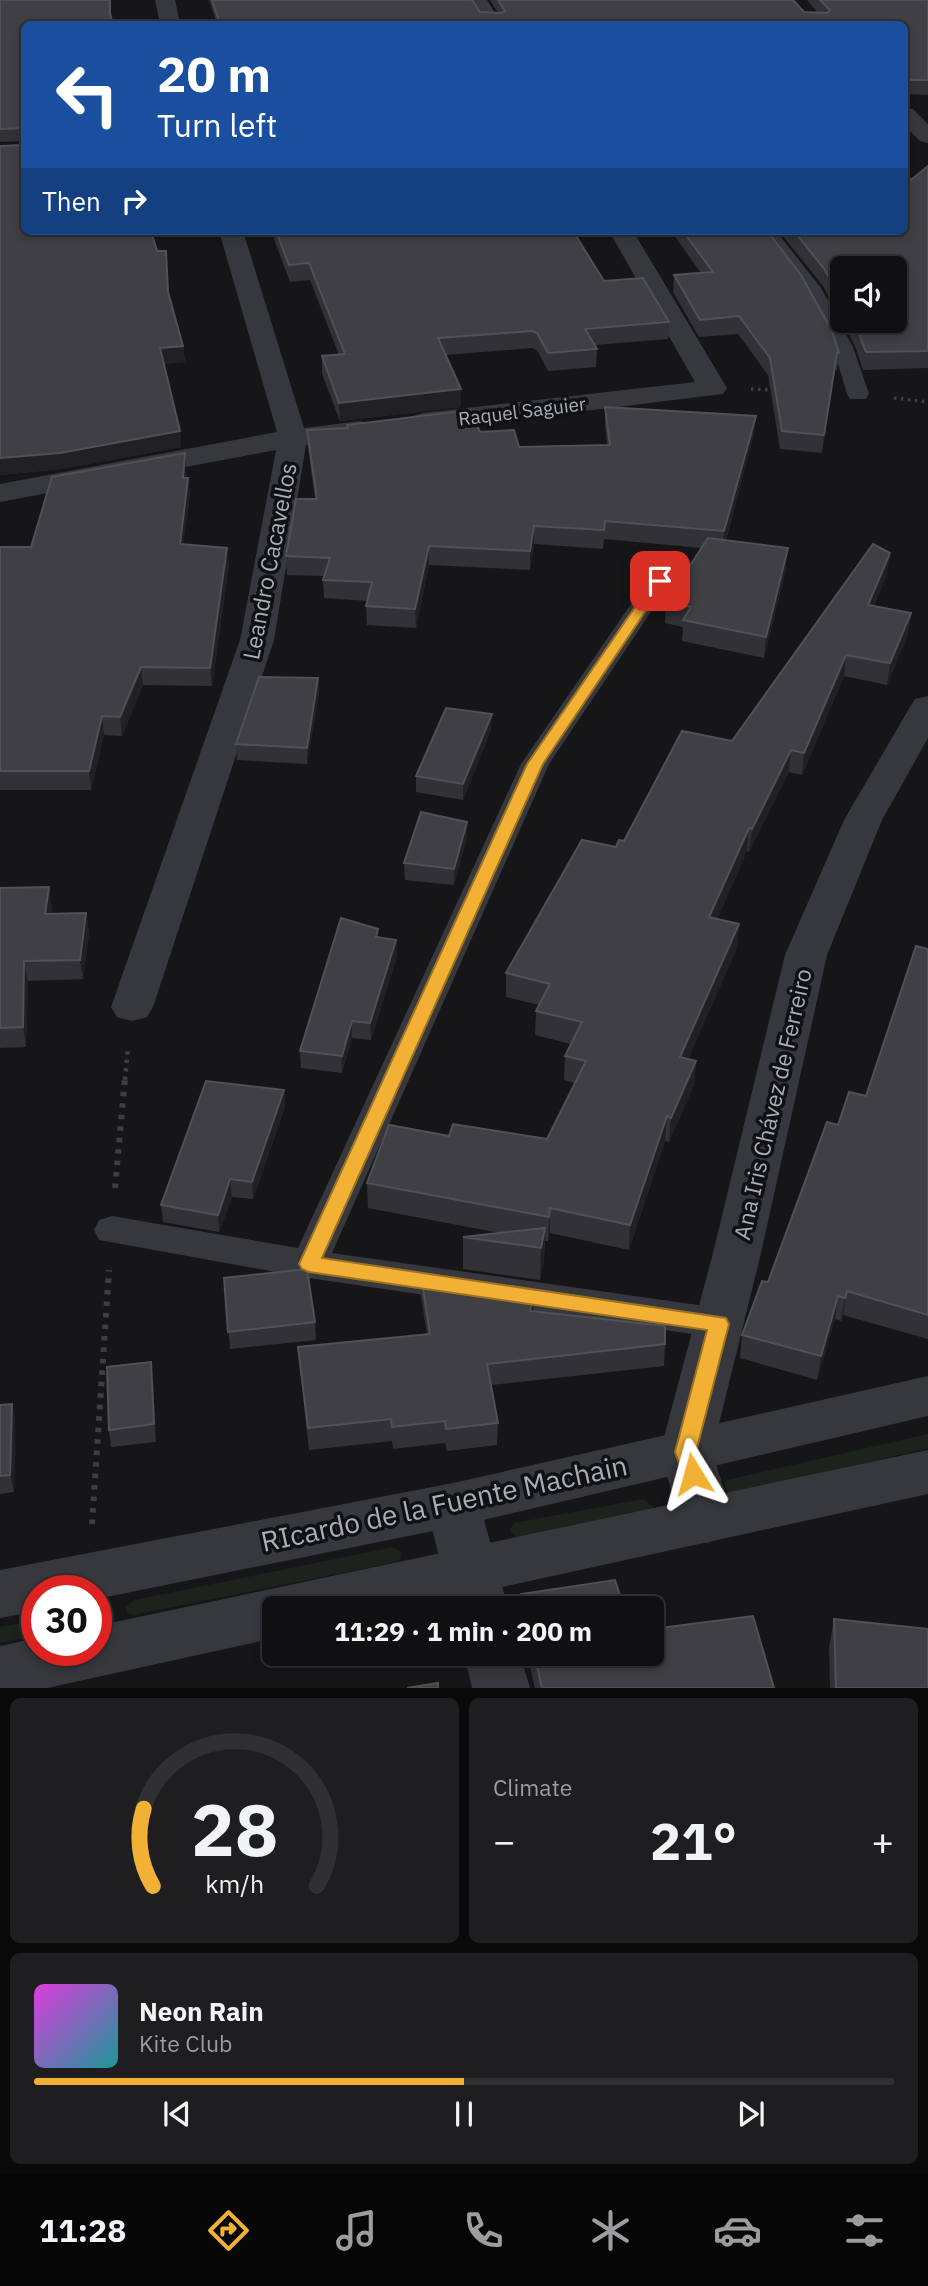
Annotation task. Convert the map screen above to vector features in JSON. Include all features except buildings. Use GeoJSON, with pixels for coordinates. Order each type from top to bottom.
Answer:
{"type":"FeatureCollection","features":[{"type":"Feature","properties":{"kind":"street"},"geometry":{"type":"LineString","coordinates":[[164,0],[169,21]]}},
{"type":"Feature","properties":{"kind":"street"},"geometry":{"type":"LineString","coordinates":[[477,0],[490,21]]}},
{"type":"Feature","properties":{"kind":"street"},"geometry":{"type":"LineString","coordinates":[[908,100],[928,103]]}},
{"type":"Feature","properties":{"kind":"street"},"geometry":{"type":"LineString","coordinates":[[908,117],[928,136]]}},
{"type":"Feature","properties":{"kind":"street","name":"Leandro Cacavellos"},"geometry":{"type":"LineString","coordinates":[[132,1007],[257,640],[293,438],[232,235]]}},
{"type":"Feature","properties":{"kind":"street","name":"Raquel Saguier"},"geometry":{"type":"LineString","coordinates":[[0,493],[293,438],[713,388],[623,235]]}},
{"type":"Feature","properties":{"kind":"street","name":"Ana Iris Chávez de Ferreiro"},"geometry":{"type":"LineString","coordinates":[[685,1452],[719,1324],[806,955],[863,820],[928,707]]}},
{"type":"Feature","properties":{"kind":"street","name":"RIcardo de la Fuente Machain"},"geometry":{"type":"LineString","coordinates":[[88,1575],[453,1505],[928,1396]]}},
{"type":"Feature","properties":{"kind":"street"},"geometry":{"type":"LineString","coordinates":[[685,1452],[708,1520]]}},
{"type":"Feature","properties":{"kind":"street"},"geometry":{"type":"LineString","coordinates":[[409,1596],[475,1589],[708,1520],[928,1472]]}},
{"type":"Feature","properties":{"kind":"street"},"geometry":{"type":"LineString","coordinates":[[453,1505],[475,1589]]}},
{"type":"Feature","properties":{"kind":"street","name":"RIcardo de la Fuente Machain"},"geometry":{"type":"LineString","coordinates":[[0,1594],[21,1589]]}},
{"type":"Feature","properties":{"kind":"street"},"geometry":{"type":"LineString","coordinates":[[0,1672],[262,1616]]}},
{"type":"Feature","properties":{"kind":"street"},"geometry":{"type":"LineString","coordinates":[[495,1666],[501,1688]]}},
{"type":"Feature","properties":{"kind":"lane"},"geometry":{"type":"LineString","coordinates":[[769,235],[811,288],[843,347],[858,394]]}},
{"type":"Feature","properties":{"kind":"lane"},"geometry":{"type":"LineString","coordinates":[[309,1264],[535,764],[675,558]]}},
{"type":"Feature","properties":{"kind":"lane"},"geometry":{"type":"LineString","coordinates":[[112,1230],[309,1264],[719,1324]]}},
{"type":"Feature","properties":{"kind":"path"},"geometry":{"type":"LineString","coordinates":[[88,1575],[112,1230],[132,1007]]}},
{"type":"Feature","properties":{"kind":"shaded area"},"geometry":{"type":"Polygon","coordinates":[[[928,1434],[928,1448],[733,1495],[728,1495],[723,1482],[727,1480],[928,1434]]]}},
{"type":"Feature","properties":{"kind":"shaded area"},"geometry":{"type":"Polygon","coordinates":[[[643,1499],[654,1507],[652,1511],[517,1539],[510,1530],[515,1523],[643,1499]]]}},
{"type":"Feature","properties":{"kind":"shaded area"},"geometry":{"type":"Polygon","coordinates":[[[394,1547],[401,1552],[400,1559],[396,1562],[133,1615],[126,1612],[126,1607],[134,1600],[394,1547]]]}},
{"type":"Feature","properties":{"kind":"shaded area"},"geometry":{"type":"Polygon","coordinates":[[[21,1623],[21,1639],[0,1643],[0,1627],[21,1623]]]}},
{"type":"Feature","properties":{"kind":"route"},"geometry":{"type":"LineString","coordinates":[[660,581],[535,764],[309,1264],[719,1324],[685,1452],[693,1474]]}}]}
